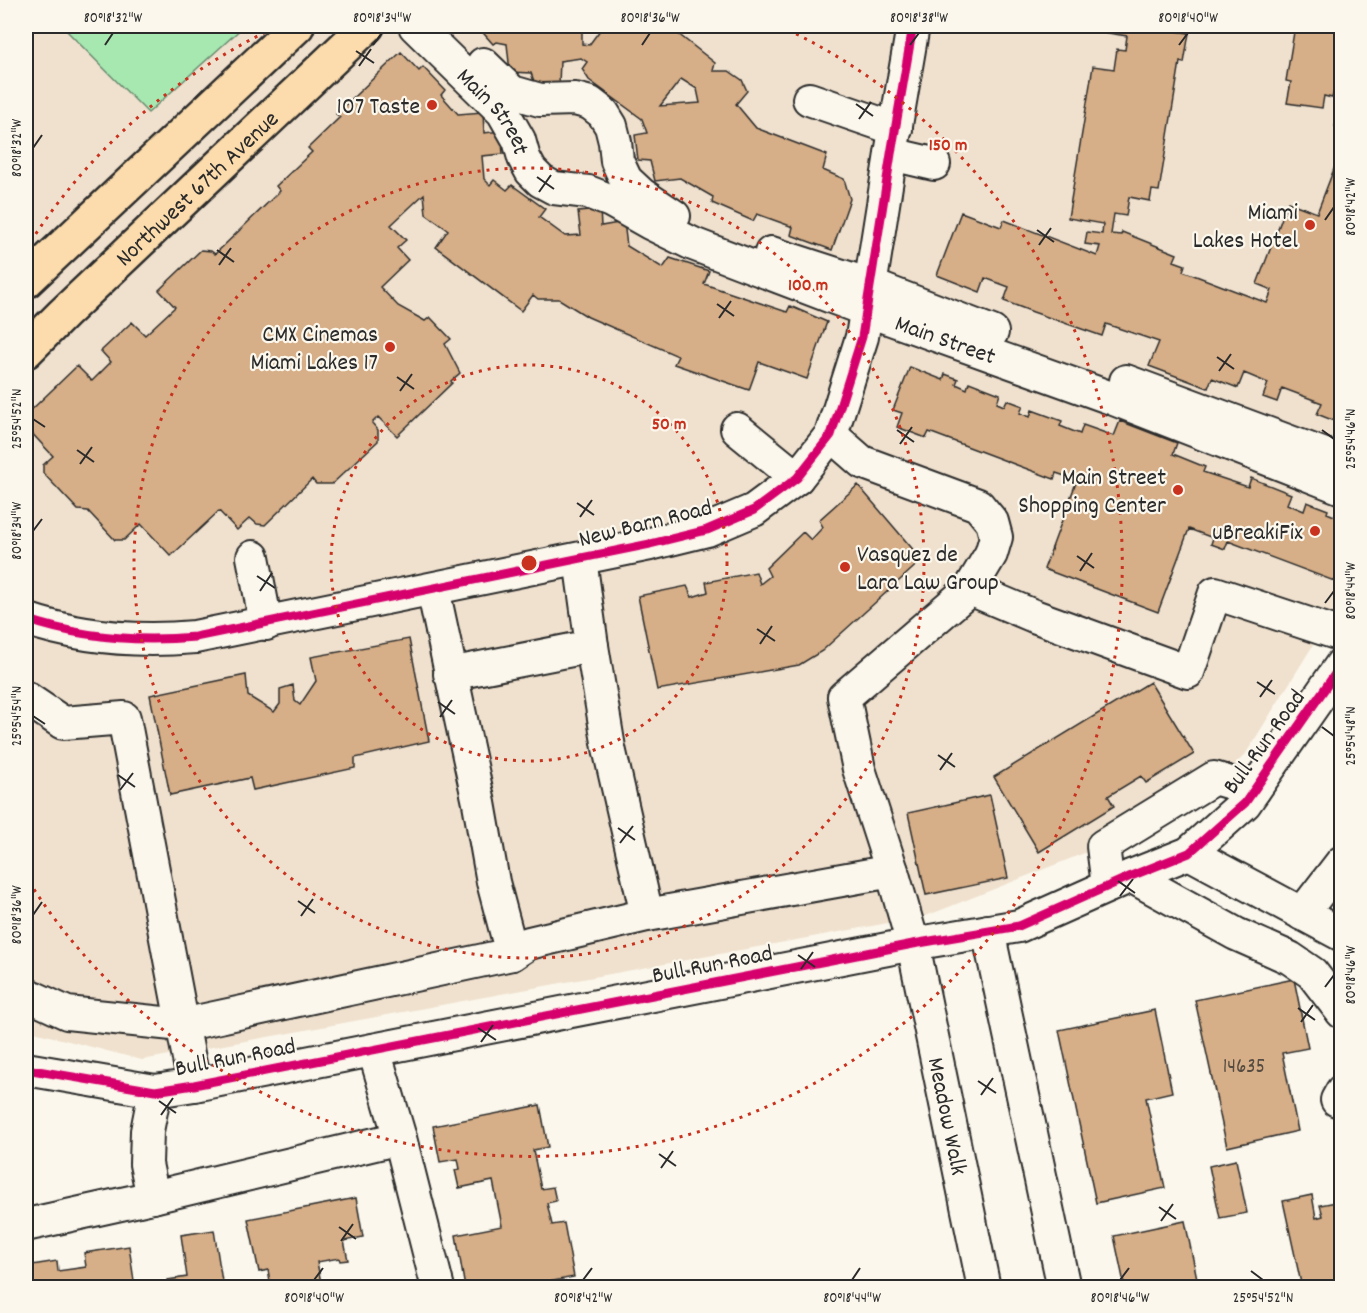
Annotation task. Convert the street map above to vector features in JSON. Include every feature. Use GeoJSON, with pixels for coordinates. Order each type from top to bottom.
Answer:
{"type":"FeatureCollection","features":[{"type":"Feature","properties":{"kind":"main road","name":"Northwest 67th Avenue"},"geometry":{"type":"LineString","coordinates":[[26,280],[297,26]]}},
{"type":"Feature","properties":{"kind":"main road","name":"Northwest 67th Avenue"},"geometry":{"type":"LineString","coordinates":[[26,351],[367,26]]}},
{"type":"Feature","properties":{"kind":"street","name":"Main Street"},"geometry":{"type":"LineString","coordinates":[[415,26],[503,112],[519,140],[524,158],[531,171],[541,182],[554,188],[588,192],[693,244],[868,298],[957,319],[1325,454],[1341,462]]}},
{"type":"Feature","properties":{"kind":"street","name":"Main Street"},"geometry":{"type":"LineString","coordinates":[[446,26],[512,92],[540,100],[575,99],[590,103],[603,113],[611,126],[617,161],[626,180],[641,194],[677,218],[1114,399],[1341,488]]}},
{"type":"Feature","properties":{"kind":"street","name":"New Barn Road"},"geometry":{"type":"LineString","coordinates":[[26,621],[90,635],[147,640],[195,638],[650,544],[707,530],[754,510],[798,477],[831,435],[862,337],[913,26]]}},
{"type":"Feature","properties":{"kind":"street"},"geometry":{"type":"LineString","coordinates":[[808,99],[934,164]]}},
{"type":"Feature","properties":{"kind":"street"},"geometry":{"type":"LineString","coordinates":[[737,429],[798,477]]}},
{"type":"Feature","properties":{"kind":"street"},"geometry":{"type":"LineString","coordinates":[[831,435],[862,462],[978,505],[992,522],[996,537],[992,554],[970,589],[1034,616],[1188,672],[1215,593],[1341,634]]}},
{"type":"Feature","properties":{"kind":"street"},"geometry":{"type":"LineString","coordinates":[[253,557],[266,624]]}},
{"type":"Feature","properties":{"kind":"street"},"geometry":{"type":"LineString","coordinates":[[580,559],[609,748],[647,915]]}},
{"type":"Feature","properties":{"kind":"street","name":"Meadow Walk"},"geometry":{"type":"LineString","coordinates":[[970,589],[844,697],[859,769],[913,944],[984,1287]]}},
{"type":"Feature","properties":{"kind":"street"},"geometry":{"type":"LineString","coordinates":[[433,590],[479,803],[493,882],[512,954]]}},
{"type":"Feature","properties":{"kind":"street"},"geometry":{"type":"LineString","coordinates":[[450,674],[592,646]]}},
{"type":"Feature","properties":{"kind":"street","name":"Bull Run Road"},"geometry":{"type":"LineString","coordinates":[[26,1069],[155,1091],[913,944],[1019,926],[1120,881],[1189,854],[1245,803],[1341,664]]}},
{"type":"Feature","properties":{"kind":"street"},"geometry":{"type":"LineString","coordinates":[[26,698],[63,723],[124,718],[194,1085]]}},
{"type":"Feature","properties":{"kind":"street"},"geometry":{"type":"LineString","coordinates":[[1254,790],[1214,778],[1102,846],[1120,881],[1290,958],[1312,973],[1341,1012]]}},
{"type":"Feature","properties":{"kind":"street"},"geometry":{"type":"LineString","coordinates":[[1189,854],[1341,935]]}},
{"type":"Feature","properties":{"kind":"street"},"geometry":{"type":"LineString","coordinates":[[1302,914],[1341,862]]}},
{"type":"Feature","properties":{"kind":"street"},"geometry":{"type":"LineString","coordinates":[[26,994],[67,1013],[182,1025],[512,954],[529,942],[647,915],[892,871]]}},
{"type":"Feature","properties":{"kind":"street"},"geometry":{"type":"LineString","coordinates":[[988,931],[1064,1287]]}},
{"type":"Feature","properties":{"kind":"street"},"geometry":{"type":"LineString","coordinates":[[374,1050],[400,1138],[438,1287]]}},
{"type":"Feature","properties":{"kind":"street"},"geometry":{"type":"LineString","coordinates":[[153,1197],[146,1164],[147,1131],[155,1091]]}},
{"type":"Feature","properties":{"kind":"street"},"geometry":{"type":"LineString","coordinates":[[26,1225],[400,1138]]}},
{"type":"Feature","properties":{"kind":"shaded area"},"geometry":{"type":"Polygon","coordinates":[[[26,26],[1341,26],[1341,600],[1245,755],[1180,815],[926,916],[142,1060],[26,1030],[26,26]]]}},
{"type":"Feature","properties":{"kind":"green space"},"geometry":{"type":"Polygon","coordinates":[[[62,26],[244,26],[148,113],[62,26]]]}},
{"type":"Feature","properties":{"kind":"building"},"geometry":{"type":"Polygon","coordinates":[[[477,26],[582,26],[582,44],[589,45],[603,26],[668,26],[715,63],[713,71],[729,71],[742,80],[747,91],[736,104],[756,128],[827,155],[823,170],[844,179],[850,199],[832,250],[791,235],[793,227],[757,214],[753,221],[712,203],[713,197],[680,178],[655,181],[650,161],[638,160],[635,135],[647,133],[642,119],[589,80],[582,69],[587,62],[581,58],[560,61],[559,84],[535,84],[531,73],[510,72],[507,44],[497,42],[493,44],[477,26]],[[681,79],[660,106],[700,103],[697,89],[681,79]]]}},
{"type":"Feature","properties":{"kind":"building","name":"Miami Lakes Hotel"},"geometry":{"type":"Polygon","coordinates":[[[1083,26],[1146,26],[1189,33],[1184,63],[1180,62],[1159,191],[1152,190],[1150,201],[1129,197],[1126,216],[1114,214],[1111,234],[1121,235],[1122,232],[1177,254],[1174,261],[1185,265],[1183,271],[1267,303],[1272,290],[1257,284],[1288,202],[1317,213],[1342,148],[1342,424],[1317,414],[1322,403],[1282,388],[1277,402],[1263,397],[1268,383],[1244,373],[1238,388],[1212,378],[1208,388],[1149,366],[1159,342],[1106,324],[1102,336],[1033,312],[1004,301],[1009,287],[985,278],[980,292],[937,275],[961,212],[1001,227],[1004,220],[1097,256],[1100,246],[1085,244],[1087,232],[1102,234],[1103,224],[1068,218],[1093,66],[1114,69],[1117,49],[1125,50],[1127,36],[1082,29],[1083,26]]]}},
{"type":"Feature","properties":{"kind":"building"},"geometry":{"type":"Polygon","coordinates":[[[1295,26],[1342,26],[1342,92],[1334,91],[1332,98],[1324,96],[1322,108],[1287,103],[1291,82],[1286,81],[1295,26]]]}},
{"type":"Feature","properties":{"kind":"building"},"geometry":{"type":"Polygon","coordinates":[[[401,52],[419,71],[423,67],[445,90],[441,95],[458,114],[483,112],[484,133],[501,131],[503,154],[482,156],[484,179],[490,185],[494,180],[507,190],[512,185],[545,209],[539,217],[565,236],[581,235],[578,212],[600,210],[601,226],[624,222],[627,246],[663,268],[670,258],[709,271],[704,284],[787,312],[790,306],[827,322],[807,379],[759,362],[749,390],[674,364],[678,356],[588,317],[559,299],[538,299],[533,295],[521,311],[436,247],[448,230],[426,214],[424,194],[391,225],[406,240],[397,248],[408,260],[380,287],[398,306],[425,321],[430,317],[451,339],[445,344],[460,373],[451,381],[452,383],[397,436],[378,417],[372,423],[378,430],[378,441],[332,484],[316,484],[312,479],[265,525],[257,524],[250,518],[237,530],[219,511],[171,556],[141,524],[124,540],[115,540],[88,511],[78,510],[43,473],[43,465],[53,456],[26,427],[26,415],[77,366],[92,381],[111,362],[101,351],[132,322],[145,335],[175,307],[159,290],[201,250],[215,254],[280,191],[276,186],[312,152],[308,148],[340,117],[336,114],[401,52]]]}},
{"type":"Feature","properties":{"kind":"building"},"geometry":{"type":"Polygon","coordinates":[[[1342,109],[1342,128],[1335,126],[1342,109]]]}},
{"type":"Feature","properties":{"kind":"building","name":"Main Street Shopping Center"},"geometry":{"type":"Polygon","coordinates":[[[910,367],[943,380],[945,374],[958,379],[956,384],[967,389],[969,382],[1000,394],[997,403],[1004,406],[1007,400],[1023,406],[1020,413],[1030,417],[1032,410],[1062,421],[1060,426],[1080,434],[1083,425],[1114,436],[1120,421],[1177,443],[1173,454],[1205,467],[1203,472],[1248,487],[1251,478],[1291,494],[1287,504],[1304,511],[1307,502],[1328,510],[1327,513],[1342,519],[1342,584],[1228,541],[1225,549],[1211,544],[1213,538],[1189,529],[1158,612],[1044,569],[1077,480],[1056,473],[1054,479],[929,432],[926,438],[897,427],[902,413],[893,410],[910,367]]]}},
{"type":"Feature","properties":{"kind":"building"},"geometry":{"type":"Polygon","coordinates":[[[858,485],[922,560],[822,651],[799,665],[657,690],[638,596],[687,586],[692,597],[708,592],[706,582],[756,572],[760,584],[770,576],[766,568],[803,532],[811,540],[823,527],[819,520],[858,485]]]}},
{"type":"Feature","properties":{"kind":"building"},"geometry":{"type":"Polygon","coordinates":[[[409,639],[429,741],[355,758],[355,768],[253,790],[250,778],[170,795],[150,695],[246,675],[248,696],[274,712],[280,704],[280,689],[293,685],[295,701],[300,705],[316,681],[311,657],[409,639]]]}},
{"type":"Feature","properties":{"kind":"building"},"geometry":{"type":"Polygon","coordinates":[[[1150,682],[1194,754],[1146,783],[1141,776],[1108,796],[1114,806],[1039,852],[994,777],[1150,682]]]}},
{"type":"Feature","properties":{"kind":"building"},"geometry":{"type":"Polygon","coordinates":[[[990,795],[1008,878],[926,895],[908,813],[990,795]]]}},
{"type":"Feature","properties":{"kind":"building"},"geometry":{"type":"Polygon","coordinates":[[[1294,979],[1308,1048],[1282,1053],[1298,1131],[1227,1147],[1195,1000],[1294,979]]]}},
{"type":"Feature","properties":{"kind":"building"},"geometry":{"type":"Polygon","coordinates":[[[1155,1010],[1172,1092],[1146,1098],[1165,1188],[1096,1203],[1059,1030],[1155,1010]]]}},
{"type":"Feature","properties":{"kind":"building"},"geometry":{"type":"Polygon","coordinates":[[[540,1105],[548,1147],[533,1150],[541,1189],[553,1187],[556,1201],[547,1203],[552,1225],[564,1223],[574,1277],[532,1285],[532,1288],[465,1288],[456,1235],[502,1226],[493,1181],[459,1188],[455,1170],[460,1169],[458,1159],[440,1162],[433,1126],[540,1105]]]}},
{"type":"Feature","properties":{"kind":"building"},"geometry":{"type":"Polygon","coordinates":[[[1236,1160],[1247,1213],[1220,1218],[1209,1166],[1236,1160]]]}},
{"type":"Feature","properties":{"kind":"building"},"geometry":{"type":"Polygon","coordinates":[[[1312,1195],[1316,1218],[1323,1216],[1320,1205],[1342,1201],[1342,1288],[1302,1288],[1283,1201],[1312,1195]]]}},
{"type":"Feature","properties":{"kind":"building"},"geometry":{"type":"Polygon","coordinates":[[[356,1198],[363,1237],[344,1241],[348,1260],[340,1261],[339,1258],[317,1262],[322,1288],[271,1288],[268,1270],[259,1272],[248,1219],[356,1198]]]}},
{"type":"Feature","properties":{"kind":"building"},"geometry":{"type":"Polygon","coordinates":[[[1185,1221],[1199,1288],[1125,1288],[1114,1236],[1185,1221]]]}},
{"type":"Feature","properties":{"kind":"building"},"geometry":{"type":"Polygon","coordinates":[[[214,1230],[223,1288],[169,1288],[168,1280],[187,1277],[181,1235],[214,1230]]]}},
{"type":"Feature","properties":{"kind":"building"},"geometry":{"type":"Polygon","coordinates":[[[129,1246],[135,1288],[26,1288],[26,1266],[57,1261],[58,1271],[86,1267],[84,1253],[129,1246]]]}},
{"type":"Feature","properties":{"kind":"building"},"geometry":{"type":"Polygon","coordinates":[[[371,1283],[372,1288],[347,1288],[371,1283]]]}},
{"type":"Feature","properties":{"kind":"cycle path"},"geometry":{"type":"LineString","coordinates":[[26,619],[68,631],[110,637],[131,639],[195,637],[650,544],[707,530],[754,510],[797,478],[831,435],[862,337],[913,26]]}},
{"type":"Feature","properties":{"kind":"cycle path"},"geometry":{"type":"LineString","coordinates":[[26,1069],[155,1091],[913,944],[1019,926],[1189,853],[1245,803],[1342,664]]}},
{"type":"Feature","properties":{"kind":"place","name":"107 Taste"},"geometry":{"type":"Point","coordinates":[432,105]}},
{"type":"Feature","properties":{"kind":"place","name":"Miami Lakes Hotel"},"geometry":{"type":"Point","coordinates":[1310,225]}},
{"type":"Feature","properties":{"kind":"place","name":"CMX Cinemas Miami Lakes 17"},"geometry":{"type":"Point","coordinates":[390,347]}},
{"type":"Feature","properties":{"kind":"place","name":"Main Street Shopping Center"},"geometry":{"type":"Point","coordinates":[1178,490]}},
{"type":"Feature","properties":{"kind":"place","name":"uBreakiFix"},"geometry":{"type":"Point","coordinates":[1315,531]}},
{"type":"Feature","properties":{"kind":"place","name":"Vasquez de Lara Law Group"},"geometry":{"type":"Point","coordinates":[845,567]}}]}
